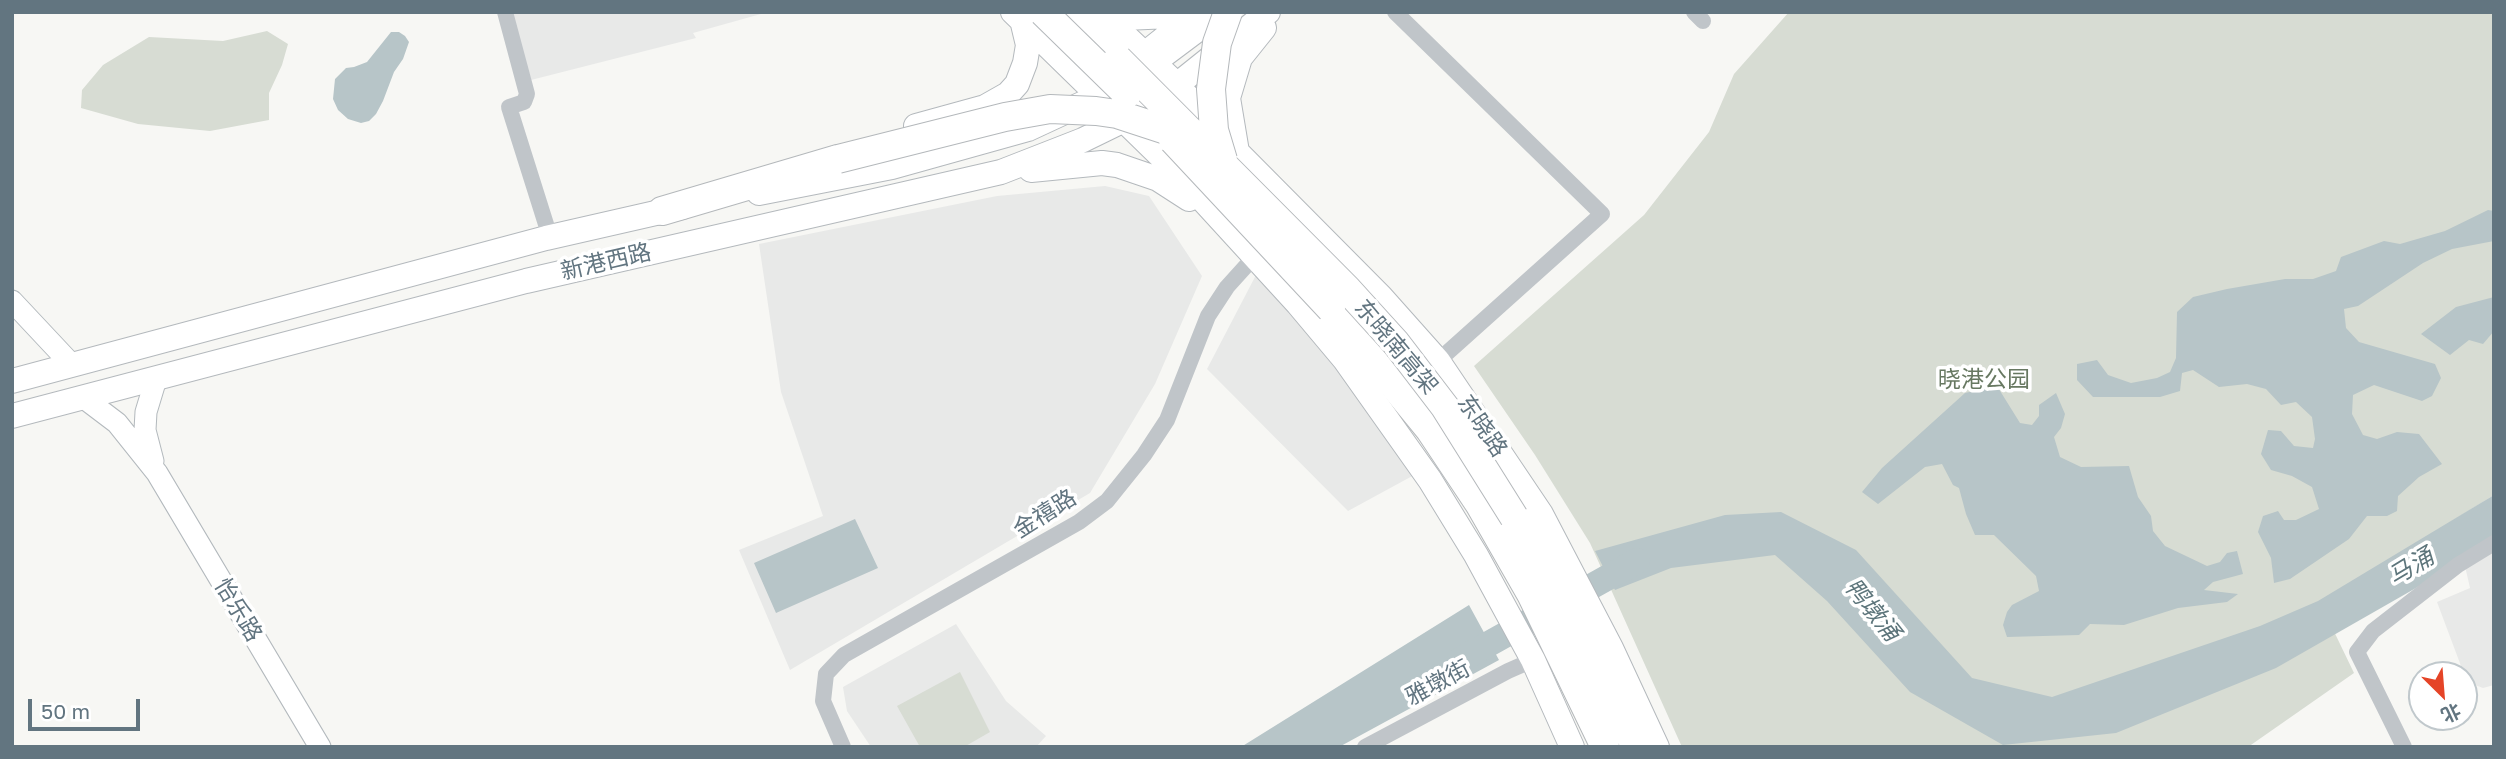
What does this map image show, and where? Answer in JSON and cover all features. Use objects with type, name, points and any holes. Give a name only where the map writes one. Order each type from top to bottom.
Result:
[{"type":"highway","name":"东晓南高架","points":[[1070,12],[1202,169],[1331,309],[1430,430],[1503,543],[1552,636],[1605,747]]},
{"type":"highway","points":[[1079,12],[1122,75]]},
{"type":"highway","points":[[1228,12],[1217,43],[1212,78],[1212,112],[1219,149],[1234,184],[1257,220],[1331,309]]},
{"type":"highway","name":"东晓南高架","points":[[1028,14],[1122,75],[1242,182],[1396,343],[1445,407],[1514,517],[1555,566],[1588,626],[1631,738]]},
{"type":"highway","points":[[662,211],[838,159],[1005,117],[1050,109],[1117,114],[1169,131],[1242,182]]},
{"type":"highway","points":[[1388,377],[1446,461],[1487,533],[1588,747]]},
{"type":"main road","points":[[1054,12],[1122,75],[1121,117]]},
{"type":"main road","points":[[1100,12],[1122,75],[1121,117],[1255,256],[1337,350],[1374,399],[1430,480],[1492,583],[1530,655],[1572,747]]},
{"type":"main road","points":[[1122,75],[1221,12]]},
{"type":"main road","name":"新港西路","points":[[12,416],[526,281],[989,174],[1063,148],[1121,117],[1179,82],[1268,12]]},
{"type":"main road","points":[[1237,152],[1228,98],[1233,76],[1240,58],[1277,12]]},
{"type":"main road","points":[[662,211],[700,190],[753,170],[985,107],[1008,94],[1017,84],[1028,45],[1028,14]]},
{"type":"main road","name":"新港西路","points":[[12,381],[550,237],[662,211],[892,167],[993,140],[1049,120],[1122,75]]},
{"type":"main road","name":"东晓路","points":[[1122,75],[1179,82],[1237,152],[1381,297],[1438,361],[1542,514],[1555,566]]},
{"type":"main road","points":[[1049,120],[1063,148]]},
{"type":"main road","points":[[989,174],[1102,163],[1117,165],[1158,179],[1228,226]]},
{"type":"main road","points":[[1588,626],[1657,747]]},
{"type":"street","points":[[505,12],[527,94],[524,102],[509,107],[550,237]]},
{"type":"street","points":[[1111,12],[1136,19],[1159,18],[1183,12]]},
{"type":"street","points":[[1122,75],[1195,12]]},
{"type":"street","points":[[1395,12],[1602,214],[1438,361]]},
{"type":"street","points":[[1228,226],[1271,186]]},
{"type":"street","name":"金禧路","points":[[843,747],[824,701],[826,674],[844,655],[1080,522],[1107,501],[1144,455],[1167,420],[1208,316],[1227,287],[1255,256]]},
{"type":"street","points":[[12,301],[72,365]]},
{"type":"street","points":[[156,379],[146,412],[145,430],[157,473]]},
{"type":"street","points":[[84,398],[117,423],[157,473]]},
{"type":"street","name":"怡乐路","points":[[157,473],[320,747]]},
{"type":"street","points":[[2404,747],[2357,652],[2373,631],[2458,565],[2494,543]]},
{"type":"street","name":"雅墩街","points":[[1365,747],[1508,671],[1530,655]]},
{"type":"shaded area","points":[[512,12],[768,12],[693,33],[696,38],[531,80]]},
{"type":"shaded area","points":[[1105,186],[1149,196],[1202,276],[1155,384],[1090,493],[790,670],[739,550],[823,516],[781,392],[759,244],[997,196]]},
{"type":"shaded area","points":[[1256,275],[1337,363],[1416,474],[1348,511],[1207,369]]},
{"type":"shaded area","points":[[2494,546],[2494,685],[2483,688],[2478,686],[2478,661],[2459,661],[2437,602],[2470,588],[2465,566]]},
{"type":"shaded area","points":[[956,624],[1006,701],[1046,736],[1036,747],[871,747],[847,711],[843,687]]},
{"type":"green space","name":"晓港公园","points":[[1789,12],[2494,12],[2494,495],[2449,523],[2327,617],[2354,673],[2248,747],[1682,747],[1590,543],[1535,455],[1474,366],[1644,215],[1709,132],[1734,74]]},
{"type":"green space","points":[[267,31],[288,44],[269,93],[269,120],[210,131],[138,124],[81,108],[82,90],[103,65],[149,37],[223,41]]},
{"type":"green space","points":[[960,672],[990,732],[964,747],[920,747],[897,706]]},
{"type":"water","points":[[391,32],[399,32],[409,42],[383,101],[369,121],[361,123],[348,119],[338,110],[333,99],[335,79],[346,68],[367,62]]},
{"type":"water","points":[[2488,210],[2494,211],[2494,241],[2452,249],[2423,263],[2358,306],[2344,309],[2346,328],[2359,342],[2435,364],[2441,378],[2432,396],[2422,401],[2374,385],[2353,395],[2352,414],[2363,435],[2377,439],[2397,432],[2419,434],[2442,464],[2419,477],[2398,496],[2397,511],[2387,516],[2367,516],[2349,539],[2290,579],[2274,583],[2271,558],[2258,532],[2263,516],[2278,511],[2284,520],[2296,520],[2319,509],[2312,487],[2292,476],[2271,470],[2261,454],[2268,430],[2281,431],[2294,446],[2313,448],[2315,439],[2312,417],[2296,402],[2281,405],[2266,389],[2247,384],[2219,387],[2193,370],[2182,373],[2180,391],[2160,397],[2093,397],[2077,380],[2077,364],[2097,360],[2108,375],[2131,383],[2157,378],[2170,372],[2176,358],[2177,312],[2193,297],[2285,279],[2313,279],[2336,271],[2341,257],[2384,241],[2400,244],[2445,231]]},
{"type":"water","points":[[2494,297],[2494,331],[2483,344],[2469,340],[2450,355],[2421,334],[2456,307]]},
{"type":"water","points":[[1997,386],[2020,423],[2032,425],[2039,416],[2039,405],[2056,393],[2065,414],[2061,428],[2054,437],[2060,457],[2081,467],[2129,466],[2138,497],[2151,516],[2153,531],[2165,546],[2207,566],[2220,562],[2227,553],[2237,551],[2243,574],[2213,582],[2204,590],[2238,594],[2227,602],[2178,608],[2124,625],[2090,624],[2079,635],[2007,637],[2003,625],[2007,612],[2012,605],[2039,591],[2036,576],[1994,535],[1975,535],[1959,488],[1953,485],[1942,464],[1925,467],[1878,504],[1862,492],[1882,468],[1965,393]]},
{"type":"water","name":"马涌","points":[[2494,495],[2494,539],[2416,588],[2276,668],[2116,733],[2003,745],[1910,692],[1827,601],[1775,555],[1671,568],[1615,590],[1595,551],[1725,515],[1781,512],[1856,550],[1972,678],[2052,697],[2260,626],[2318,601]]},
{"type":"water","points":[[855,519],[878,568],[776,613],[754,563]]},
{"type":"water","points":[[1469,605],[1499,660],[1339,747],[1241,747]]},
{"type":"waterway","name":"鸭墩涌","points":[[1460,660],[1637,561]]}]
